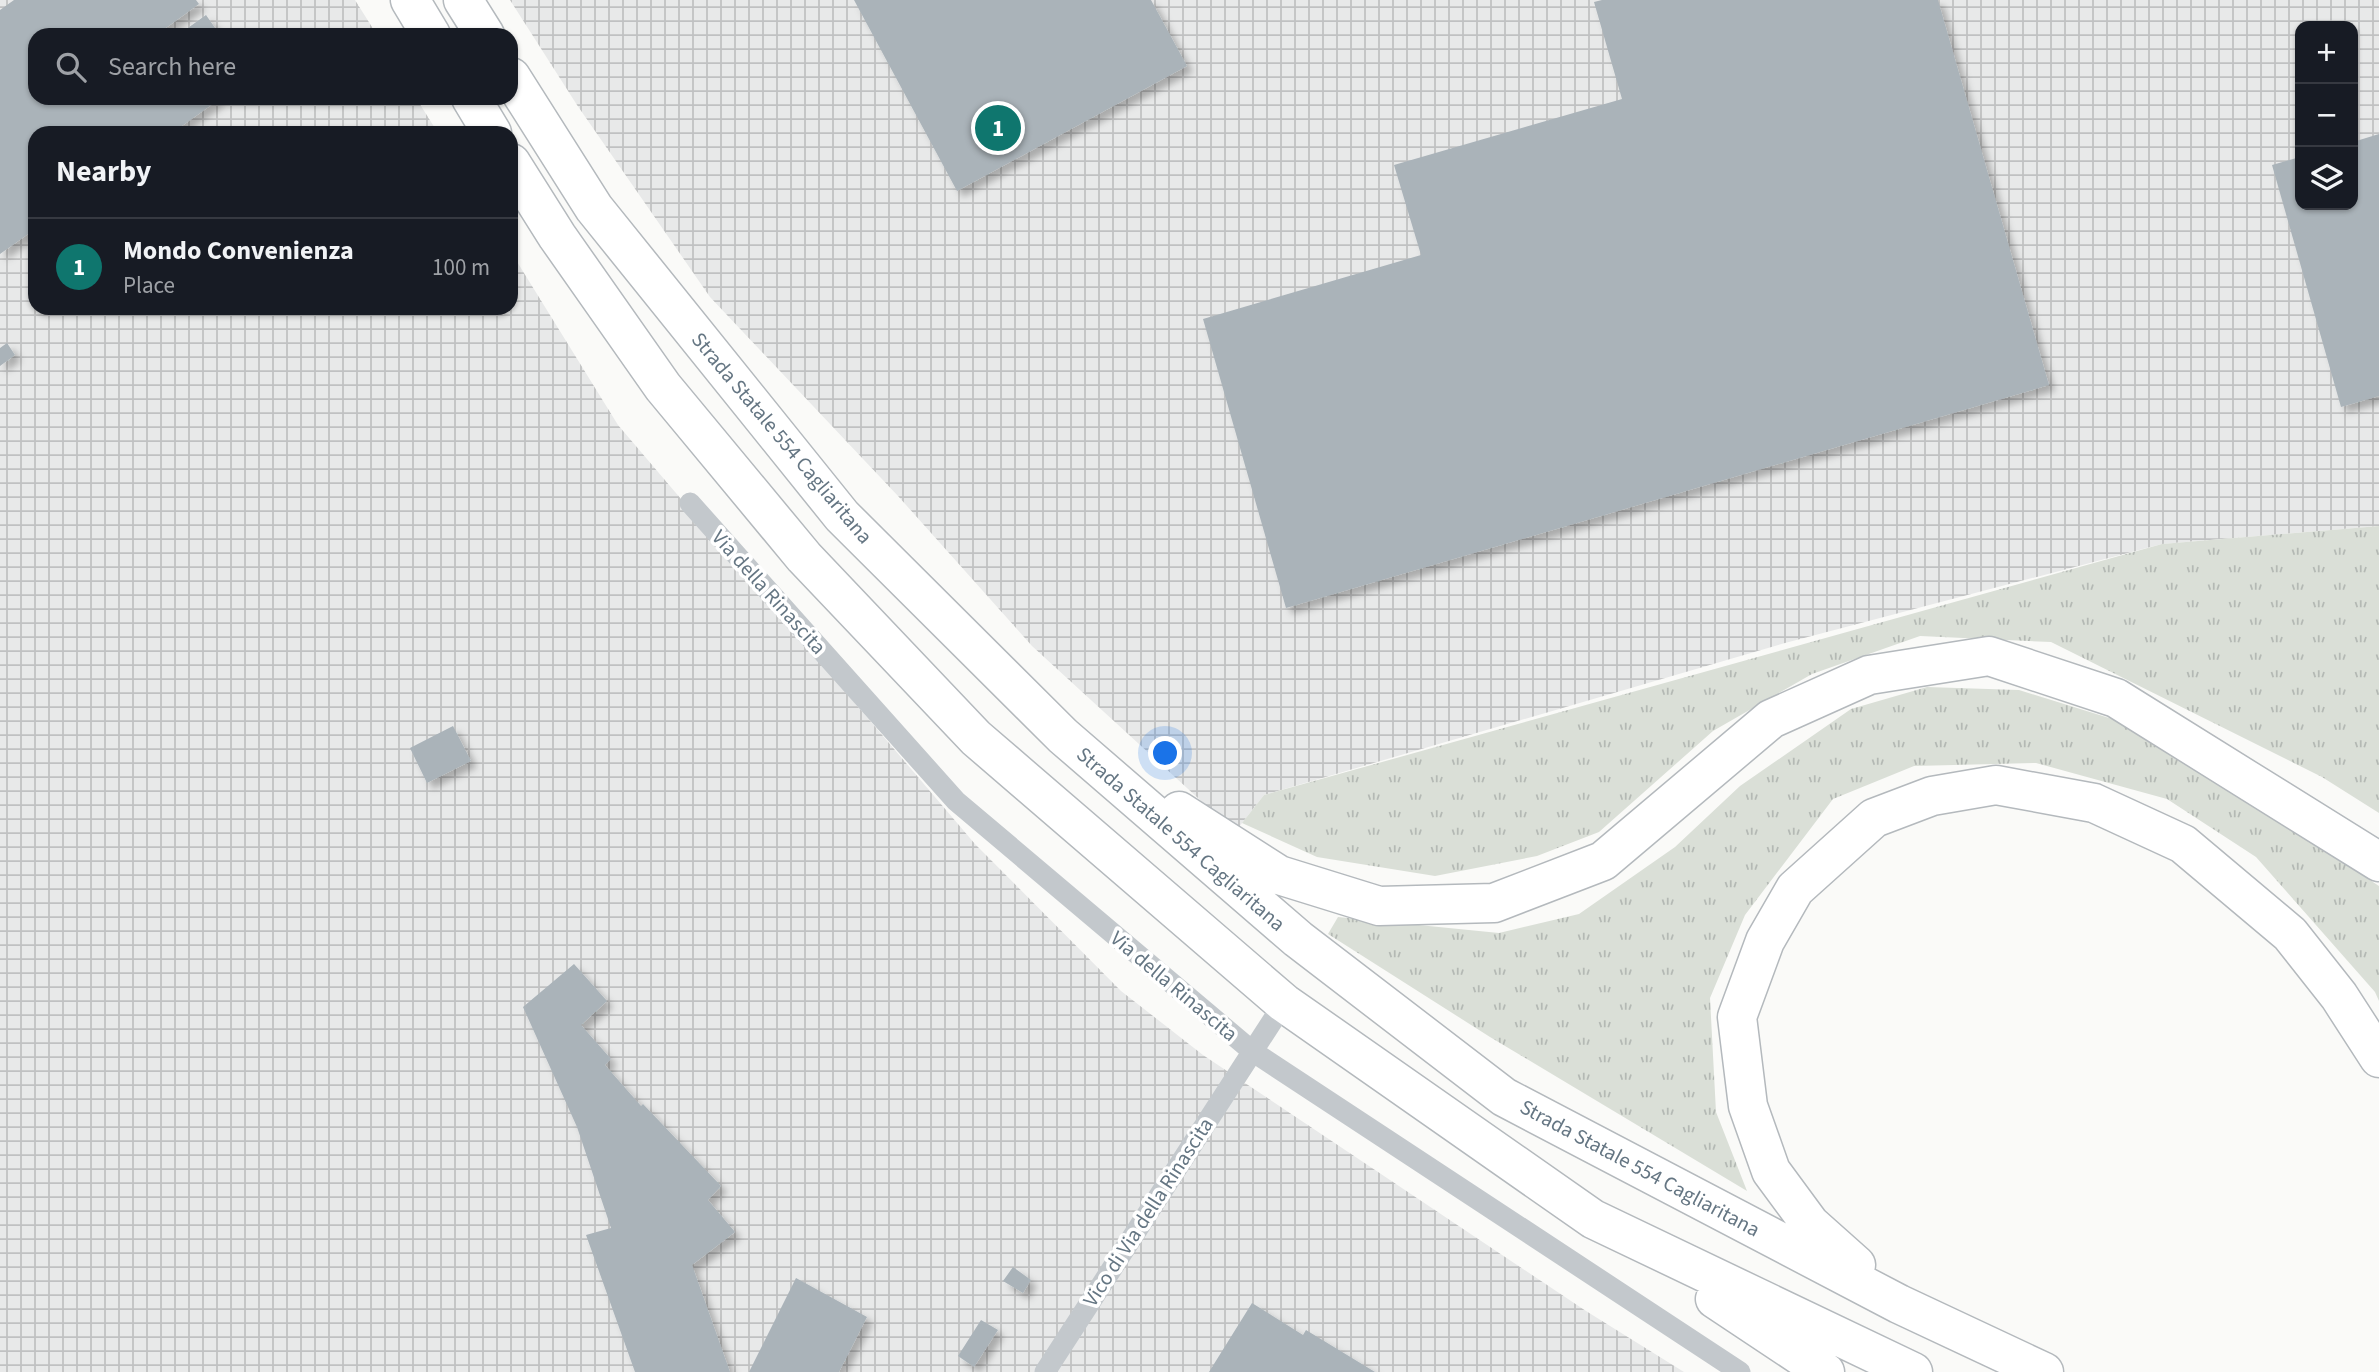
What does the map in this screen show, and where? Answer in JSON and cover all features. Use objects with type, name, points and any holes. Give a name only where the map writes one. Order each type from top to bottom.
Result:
[{"type":"highway","points":[[410,0],[427,28]]},
{"type":"highway","points":[[463,0],[481,28]]},
{"type":"highway","name":"Strada Statale 554 Cagliaritana","points":[[518,88],[594,208],[842,516],[1063,736],[1298,939],[1504,1097],[1899,1304],[2044,1372]]},
{"type":"highway","points":[[475,105],[488,126]]},
{"type":"highway","points":[[518,174],[556,236],[663,387],[804,557],[976,738],[1284,1003],[1593,1219],[1825,1372]]},
{"type":"highway","points":[[1063,736],[1279,875],[1379,906],[1494,904],[1603,861],[1771,719],[1869,675],[1989,656],[2116,698],[2379,862]]},
{"type":"highway","points":[[1899,1304],[1810,1224],[1771,1171],[1748,1106],[1737,1017],[1765,941],[1795,890],[1874,818],[1933,796],[1996,785],[2094,803],[2183,844],[2290,934],[2339,996],[2379,1058]]},
{"type":"highway","points":[[1593,1219],[1913,1372]]},
{"type":"lane","name":"Via della Rinascita","points":[[690,503],[956,801],[1252,1051],[1740,1372]]},
{"type":"lane","name":"Vico di Via della Rinascita","points":[[1045,1372],[1284,1003]]},
{"type":"shaded area","points":[[0,0],[355,0],[373,28],[28,28],[28,105],[420,105],[434,126],[28,126],[28,315],[518,315],[518,263],[618,425],[975,844],[1121,991],[1203,1055],[1586,1311],[1684,1372],[0,1372]]},
{"type":"shaded area","points":[[510,0],[2379,0],[2379,526],[2162,544],[1785,643],[1264,795],[1235,832],[1032,646],[898,496],[710,297],[577,105]]},
{"type":"green space","points":[[2379,526],[2379,813],[2322,777],[2051,642],[1920,636],[1812,674],[1713,731],[1599,832],[1537,856],[1435,876],[1317,857],[1242,823],[1264,795],[2162,544]]},
{"type":"green space","points":[[1927,687],[2019,690],[2122,722],[2379,886],[2379,1001],[2375,992],[2256,857],[2167,799],[2036,763],[1914,766],[1833,799],[1745,915],[1710,998],[1716,1112],[1747,1191],[1490,1037],[1328,934],[1338,917],[1499,933],[1579,914],[1675,847],[1740,786],[1851,709]]},
{"type":"building","points":[[14,0],[196,0],[199,4],[166,28],[28,28],[28,105],[211,105],[182,126],[28,126],[28,234],[0,254],[0,10]]},
{"type":"building","points":[[854,0],[1151,0],[1187,66],[957,191]]},
{"type":"building","points":[[1938,0],[2049,385],[1286,608],[1203,319],[1421,255],[1394,165],[1622,99],[1594,2]]},
{"type":"building","points":[[206,15],[215,28],[188,28]]},
{"type":"building","points":[[2379,134],[2379,396],[2341,407],[2272,165],[2295,158],[2295,210],[2358,210],[2358,140]]},
{"type":"building","points":[[7,343],[15,355],[0,366],[0,348]]},
{"type":"building","points":[[453,726],[471,761],[427,783],[410,748]]},
{"type":"building","points":[[574,964],[607,1001],[581,1025],[611,1059],[605,1065],[641,1106],[643,1104],[721,1186],[708,1200],[735,1232],[692,1265],[730,1372],[635,1372],[586,1235],[611,1228],[577,1127],[523,1007]]},
{"type":"building","points":[[1013,1267],[1031,1280],[1023,1293],[1003,1281]]},
{"type":"building","points":[[796,1278],[867,1317],[839,1372],[749,1372]]},
{"type":"building","points":[[1252,1303],[1303,1335],[1306,1330],[1375,1372],[1209,1372]]},
{"type":"building","points":[[981,1320],[998,1330],[974,1367],[958,1356]]},
{"type":"place","name":"Mondo Convenienza","points":[[998,128]]}]
